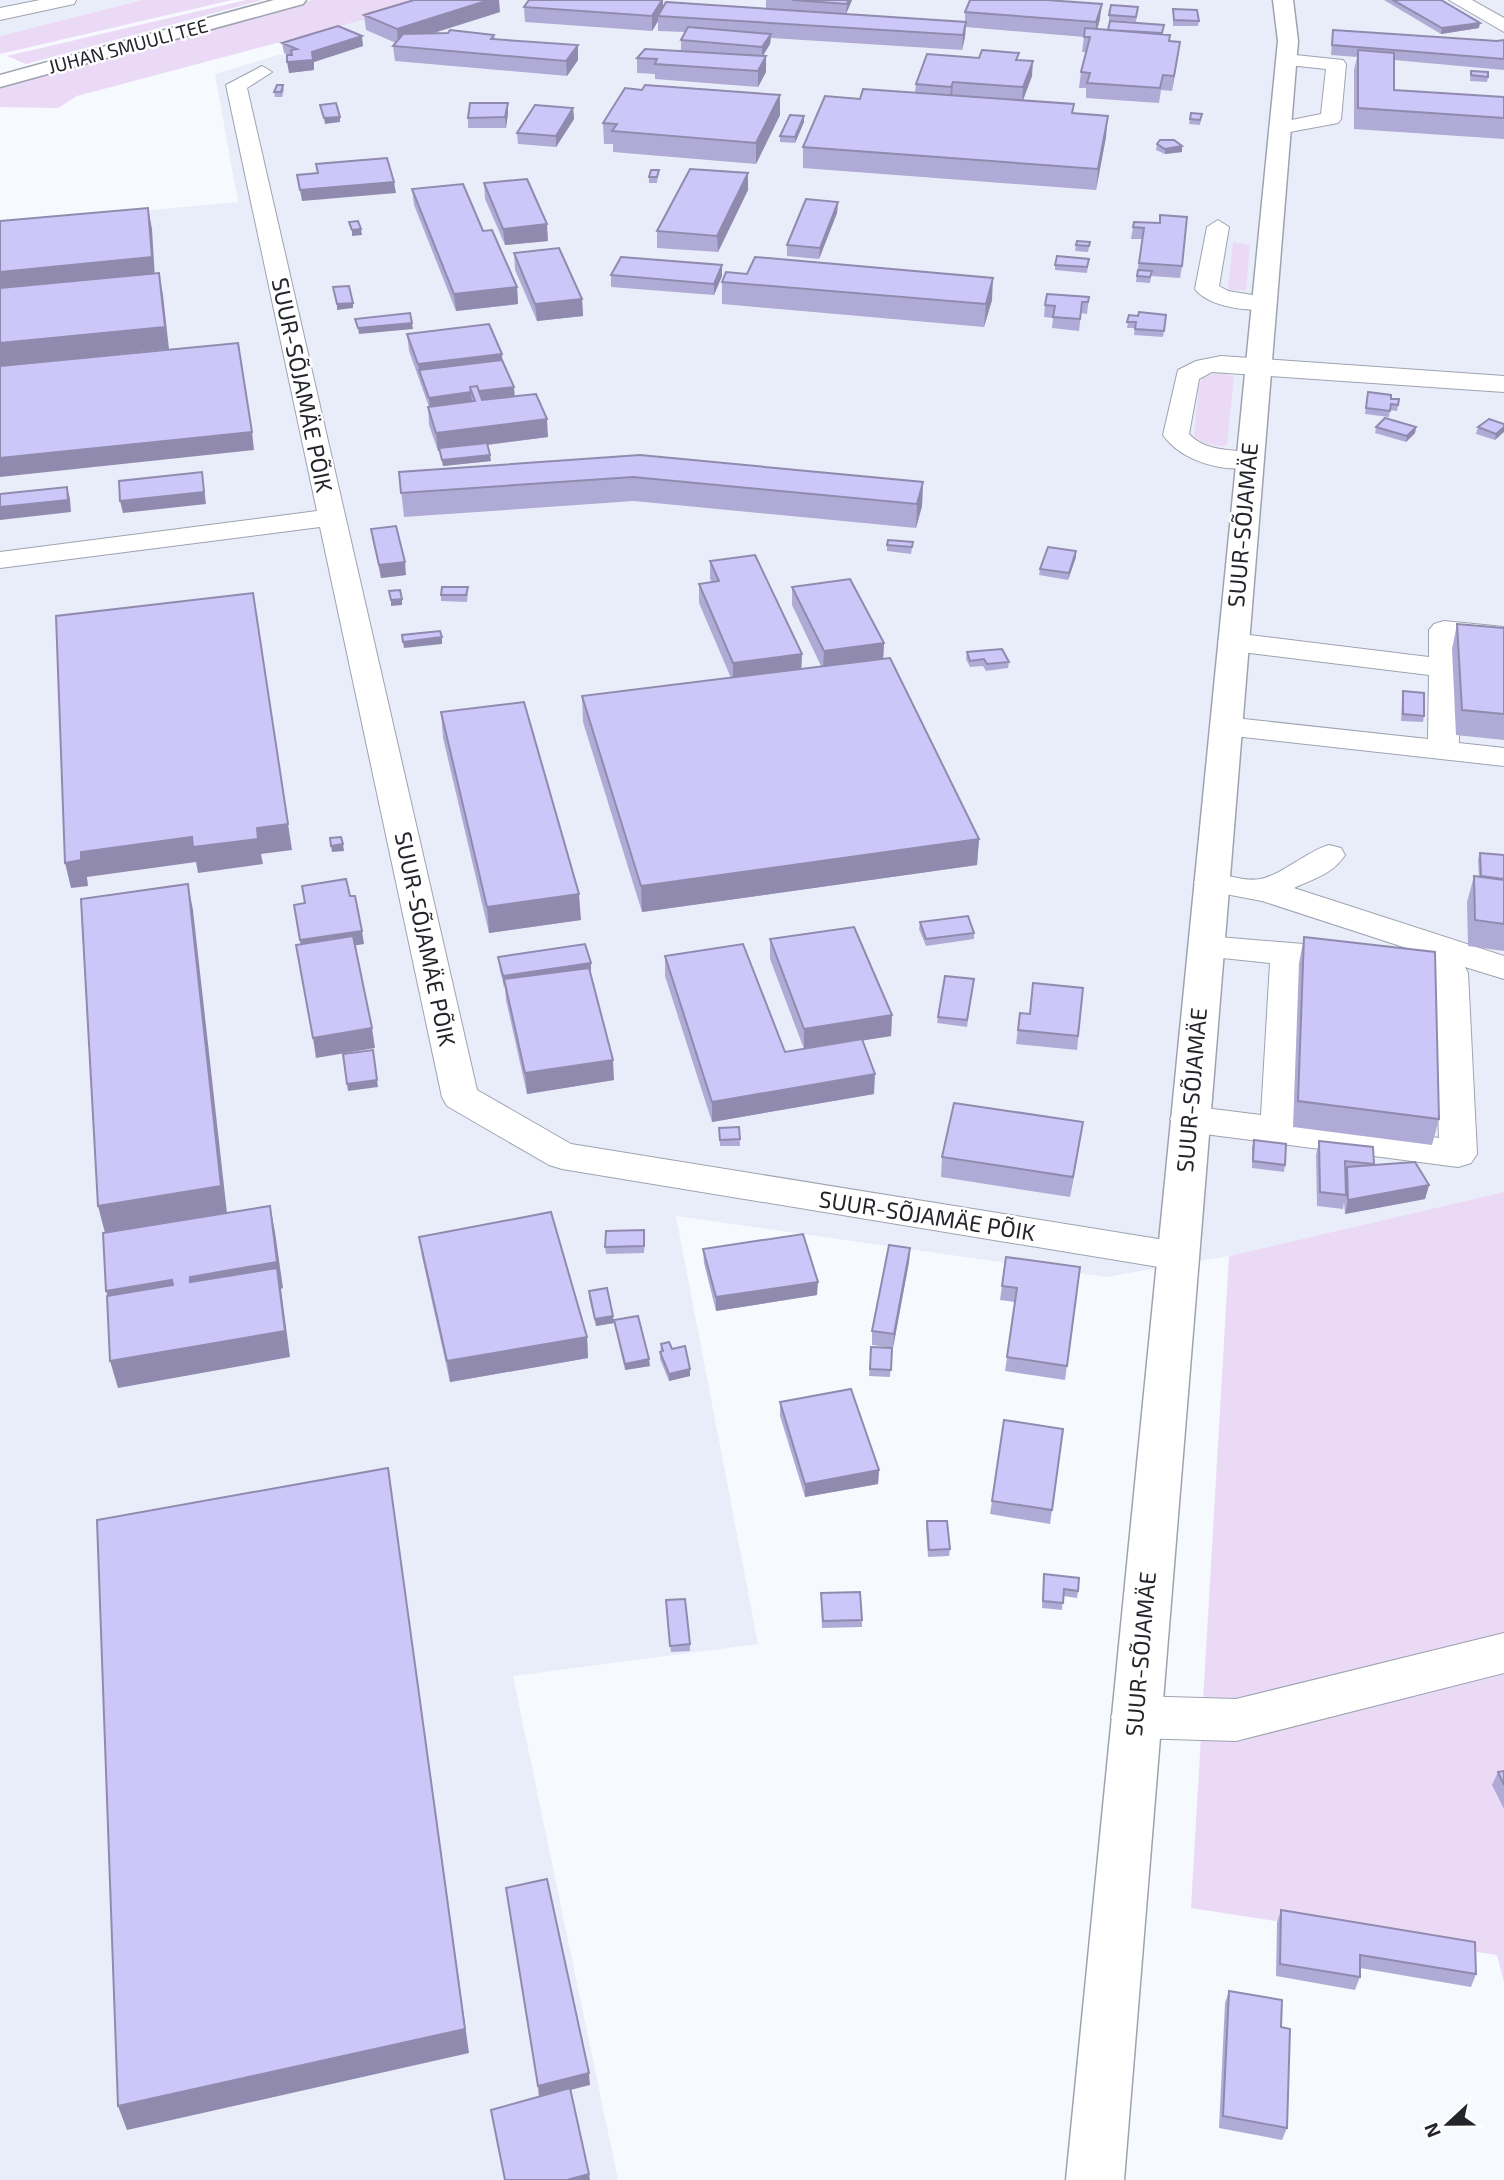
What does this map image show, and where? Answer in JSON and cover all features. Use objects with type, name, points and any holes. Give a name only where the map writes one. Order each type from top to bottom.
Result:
[{"type":"main road","name":"JUHAN SMUULI TEE","points":[[0,81],[296,0]]},
{"type":"main road","name":"SUUR-SÕJAMÄE","points":[[1096,2180],[1135,1717],[1288,41],[1283,0]]},
{"type":"street","points":[[0,15],[67,0]]},
{"type":"street","points":[[1458,0],[1504,26]]},
{"type":"street","points":[[1279,128],[1331,119],[1336,64],[1286,61]]},
{"type":"street","name":"SUUR-SÕJAMÄE PÕIK","points":[[262,72],[236,85],[460,1097],[562,1156],[1177,1256]]},
{"type":"street","points":[[1217,227],[1207,289],[1222,297],[1263,303]]},
{"type":"street","points":[[1249,460],[1204,455],[1184,447],[1176,435],[1187,375],[1205,366],[1221,363],[1504,384]]},
{"type":"street","points":[[0,560],[331,517]]},
{"type":"street","points":[[1443,750],[1444,630],[1504,636]]},
{"type":"street","points":[[1233,642],[1443,668]]},
{"type":"street","points":[[1225,726],[1504,757]]},
{"type":"street","points":[[1267,891],[1282,877],[1316,869],[1329,855]]},
{"type":"street","points":[[1210,882],[1267,891],[1504,968]]},
{"type":"street","points":[[1189,1119],[1458,1154],[1451,973],[1436,966],[1206,947]]},
{"type":"street","points":[[1279,1132],[1288,954]]},
{"type":"street","points":[[1135,1717],[1236,1720],[1504,1653]]},
{"type":"shaded area","points":[[0,0],[141,0],[0,36]]},
{"type":"shaded area","points":[[142,0],[232,0],[0,54],[0,36]]},
{"type":"shaded area","points":[[246,0],[262,0],[26,64],[7,56]]},
{"type":"shaded area","points":[[312,0],[438,0],[77,96],[58,108],[0,107],[0,87]]},
{"type":"shaded area","points":[[438,0],[1504,0],[1504,1192],[1229,1256],[1106,1277],[676,1216],[758,1644],[513,1676],[618,2180],[0,2180],[0,224],[238,202],[215,74],[338,37],[317,30]]},
{"type":"shaded area","points":[[1233,242],[1250,245],[1246,290],[1228,290]]},
{"type":"shaded area","points":[[1220,372],[1234,377],[1227,445],[1213,446],[1194,436],[1199,384],[1203,378]]},
{"type":"shaded area","points":[[1504,1192],[1504,1982],[1497,1955],[1191,1908],[1229,1256]]},
{"type":"building","points":[[414,0],[489,0],[397,29],[364,15]]},
{"type":"building","points":[[529,0],[662,0],[652,16],[524,7]]},
{"type":"building","points":[[792,0],[848,0],[847,4]]},
{"type":"building","points":[[970,0],[1047,0],[1102,4],[1096,22],[965,12]]},
{"type":"building","points":[[1393,0],[1441,0],[1480,23],[1442,28]]},
{"type":"building","points":[[666,2],[966,22],[963,35],[658,16]]},
{"type":"building","points":[[1111,5],[1138,7],[1136,17],[1109,15]]},
{"type":"building","points":[[1173,9],[1197,10],[1199,21],[1174,20]]},
{"type":"building","points":[[1110,21],[1164,25],[1162,33],[1108,30]]},
{"type":"building","points":[[338,26],[362,36],[312,52],[313,60],[287,62],[287,55],[292,55],[291,50],[297,49],[282,43]]},
{"type":"building","points":[[688,27],[771,34],[762,47],[681,40]]},
{"type":"building","points":[[1085,28],[1170,35],[1169,41],[1180,42],[1174,76],[1163,75],[1160,88],[1087,83],[1090,73],[1081,72],[1090,37],[1084,37]]},
{"type":"building","points":[[450,30],[494,35],[491,39],[578,45],[566,61],[393,46],[403,34],[448,33]]},
{"type":"building","points":[[1333,30],[1504,40],[1504,59],[1332,45]]},
{"type":"building","points":[[645,49],[766,56],[758,71],[655,64],[657,59],[637,58]]},
{"type":"building","points":[[982,50],[1019,53],[1016,60],[1033,61],[1023,87],[953,82],[951,87],[916,84],[927,54],[979,58]]},
{"type":"building","points":[[1358,50],[1394,53],[1394,90],[1504,97],[1504,118],[1358,108]]},
{"type":"building","points":[[1471,71],[1488,72],[1488,77],[1471,75]]},
{"type":"building","points":[[277,85],[283,85],[281,92],[274,92]]},
{"type":"building","points":[[645,85],[780,95],[756,143],[612,131],[617,124],[603,123],[625,88],[642,90]]},
{"type":"building","points":[[863,89],[1074,104],[1072,113],[1108,116],[1098,169],[803,147],[825,96],[860,99]]},
{"type":"building","points":[[336,103],[340,117],[324,118],[320,105]]},
{"type":"building","points":[[470,103],[508,103],[505,117],[468,118]]},
{"type":"building","points":[[535,105],[573,108],[556,136],[517,133]]},
{"type":"building","points":[[1191,113],[1202,114],[1200,120],[1190,119]]},
{"type":"building","points":[[790,115],[804,116],[795,137],[780,136]]},
{"type":"building","points":[[1160,140],[1174,140],[1182,146],[1165,149],[1157,144]]},
{"type":"building","points":[[387,158],[394,182],[300,190],[297,175],[318,173],[316,164]]},
{"type":"building","points":[[690,169],[748,173],[717,236],[657,231]]},
{"type":"building","points":[[651,170],[659,170],[657,177],[649,177]]},
{"type":"building","points":[[527,179],[547,224],[503,229],[484,183]]},
{"type":"building","points":[[463,184],[483,231],[492,230],[517,287],[454,294],[412,189]]},
{"type":"building","points":[[806,199],[838,202],[820,248],[787,245]]},
{"type":"building","points":[[148,208],[152,257],[0,272],[0,221]]},
{"type":"building","points":[[1160,215],[1187,217],[1182,266],[1139,263],[1144,228],[1133,227],[1134,222],[1160,223]]},
{"type":"building","points":[[358,221],[361,229],[352,230],[349,222]]},
{"type":"building","points":[[1077,241],[1090,242],[1089,246],[1076,245]]},
{"type":"building","points":[[559,248],[582,299],[535,304],[514,253]]},
{"type":"building","points":[[1057,256],[1089,259],[1087,267],[1055,265]]},
{"type":"building","points":[[621,257],[722,265],[714,284],[611,275]]},
{"type":"building","points":[[755,257],[993,278],[986,304],[722,282],[726,272],[747,274]]},
{"type":"building","points":[[1138,270],[1152,271],[1150,277],[1137,276]]},
{"type":"building","points":[[159,273],[165,327],[0,343],[0,288]]},
{"type":"building","points":[[349,286],[353,303],[337,304],[333,287]]},
{"type":"building","points":[[1047,294],[1089,297],[1088,302],[1082,302],[1080,319],[1053,317],[1055,306],[1045,305]]},
{"type":"building","points":[[1139,312],[1166,315],[1164,331],[1135,329],[1136,322],[1127,322],[1129,315],[1138,316]]},
{"type":"building","points":[[410,313],[412,323],[358,328],[355,319]]},
{"type":"building","points":[[489,324],[502,354],[418,364],[407,334]]},
{"type":"building","points":[[238,343],[252,432],[0,458],[0,366]]},
{"type":"building","points":[[502,360],[514,387],[479,391],[477,386],[470,387],[471,392],[429,398],[419,370]]},
{"type":"building","points":[[477,386],[482,400],[536,394],[547,419],[436,433],[428,407],[475,401],[470,387]]},
{"type":"building","points":[[1368,392],[1391,395],[1391,399],[1399,399],[1398,405],[1391,404],[1390,411],[1366,408]]},
{"type":"building","points":[[1385,418],[1416,427],[1407,436],[1376,427]]},
{"type":"building","points":[[1489,419],[1504,424],[1504,427],[1496,434],[1478,427]]},
{"type":"building","points":[[487,443],[490,455],[442,460],[439,448]]},
{"type":"building","points":[[640,455],[923,482],[917,504],[633,477],[401,493],[399,472]]},
{"type":"building","points":[[202,472],[204,492],[120,501],[119,481]]},
{"type":"building","points":[[67,487],[68,500],[0,507],[0,494]]},
{"type":"building","points":[[396,526],[405,562],[379,565],[371,529]]},
{"type":"building","points":[[888,540],[913,542],[912,547],[887,545]]},
{"type":"building","points":[[1048,547],[1076,551],[1069,573],[1040,569]]},
{"type":"building","points":[[755,555],[802,654],[733,663],[699,584],[719,581],[710,561]]},
{"type":"building","points":[[850,579],[884,643],[824,651],[792,587]]},
{"type":"building","points":[[442,587],[468,587],[466,595],[441,595]]},
{"type":"building","points":[[400,590],[402,599],[391,600],[389,591]]},
{"type":"building","points":[[253,593],[288,824],[257,828],[258,839],[193,847],[192,837],[81,852],[81,860],[65,863],[56,616]]},
{"type":"building","points":[[1457,624],[1504,628],[1504,714],[1462,710]]},
{"type":"building","points":[[440,631],[442,637],[403,642],[402,635]]},
{"type":"building","points":[[1002,649],[1009,662],[987,664],[984,659],[970,661],[967,652]]},
{"type":"building","points":[[890,658],[979,839],[641,886],[582,696]]},
{"type":"building","points":[[1403,691],[1424,693],[1424,716],[1403,714]]},
{"type":"building","points":[[524,702],[579,894],[487,907],[441,712]]},
{"type":"building","points":[[341,837],[343,844],[331,846],[330,838]]},
{"type":"building","points":[[1480,853],[1504,855],[1504,879],[1481,876]]},
{"type":"building","points":[[1474,876],[1504,880],[1504,924],[1475,920]]},
{"type":"building","points":[[346,879],[350,896],[355,896],[362,931],[300,940],[294,905],[305,903],[302,886]]},
{"type":"building","points":[[188,884],[221,1186],[98,1206],[81,899]]},
{"type":"building","points":[[968,916],[974,933],[926,939],[920,922]]},
{"type":"building","points":[[854,927],[892,1015],[804,1029],[770,939]]},
{"type":"building","points":[[353,936],[372,1028],[313,1038],[296,945]]},
{"type":"building","points":[[1304,937],[1435,952],[1439,1119],[1298,1101]]},
{"type":"building","points":[[585,944],[591,963],[503,976],[498,957]]},
{"type":"building","points":[[743,944],[785,1052],[862,1039],[875,1074],[712,1102],[665,956]]},
{"type":"building","points":[[589,968],[613,1060],[525,1073],[504,979]]},
{"type":"building","points":[[945,976],[974,979],[967,1020],[938,1017]]},
{"type":"building","points":[[1033,983],[1083,988],[1078,1036],[1018,1030],[1020,1013],[1030,1014]]},
{"type":"building","points":[[373,1050],[377,1080],[347,1084],[343,1054]]},
{"type":"building","points":[[954,1103],[1083,1122],[1073,1177],[942,1157]]},
{"type":"building","points":[[739,1127],[740,1139],[720,1140],[719,1128]]},
{"type":"building","points":[[1254,1140],[1286,1144],[1285,1165],[1253,1161]]},
{"type":"building","points":[[1319,1141],[1373,1147],[1374,1164],[1345,1161],[1346,1195],[1320,1192]]},
{"type":"building","points":[[1415,1162],[1429,1185],[1348,1200],[1347,1167]]},
{"type":"building","points":[[270,1206],[277,1262],[190,1277],[190,1282],[277,1268],[285,1331],[110,1361],[107,1296],[173,1285],[172,1280],[106,1291],[103,1233]]},
{"type":"building","points":[[551,1212],[587,1337],[447,1361],[419,1237]]},
{"type":"building","points":[[644,1230],[644,1246],[605,1247],[606,1231]]},
{"type":"building","points":[[803,1234],[818,1282],[716,1297],[703,1249]]},
{"type":"building","points":[[889,1245],[910,1248],[894,1334],[872,1331]]},
{"type":"building","points":[[1006,1257],[1080,1267],[1067,1366],[1007,1357],[1017,1288],[1002,1286]]},
{"type":"building","points":[[607,1288],[613,1316],[595,1319],[589,1291]]},
{"type":"building","points":[[638,1316],[649,1359],[625,1364],[614,1320]]},
{"type":"building","points":[[669,1342],[672,1349],[685,1346],[690,1369],[669,1374],[660,1352],[663,1351],[661,1344]]},
{"type":"building","points":[[871,1347],[892,1348],[891,1370],[870,1369]]},
{"type":"building","points":[[851,1389],[879,1470],[805,1484],[780,1402]]},
{"type":"building","points":[[1004,1420],[1063,1429],[1052,1510],[992,1501]]},
{"type":"building","points":[[388,1468],[465,2029],[118,2106],[97,1520]]},
{"type":"building","points":[[927,1521],[947,1521],[950,1549],[929,1550]]},
{"type":"building","points":[[1044,1574],[1079,1578],[1078,1591],[1064,1589],[1063,1603],[1043,1601]]},
{"type":"building","points":[[860,1592],[862,1620],[823,1621],[821,1593]]},
{"type":"building","points":[[685,1599],[690,1644],[670,1646],[666,1600]]},
{"type":"building","points":[[1504,1771],[1504,1785],[1498,1772]]},
{"type":"building","points":[[547,1879],[589,2073],[538,2086],[506,1888]]},
{"type":"building","points":[[1281,1910],[1475,1942],[1476,1974],[1360,1955],[1360,1977],[1280,1964]]},
{"type":"building","points":[[1229,1991],[1282,2000],[1281,2027],[1290,2029],[1287,2128],[1223,2116]]},
{"type":"building","points":[[570,2088],[589,2174],[567,2180],[505,2180],[491,2110]]}]
